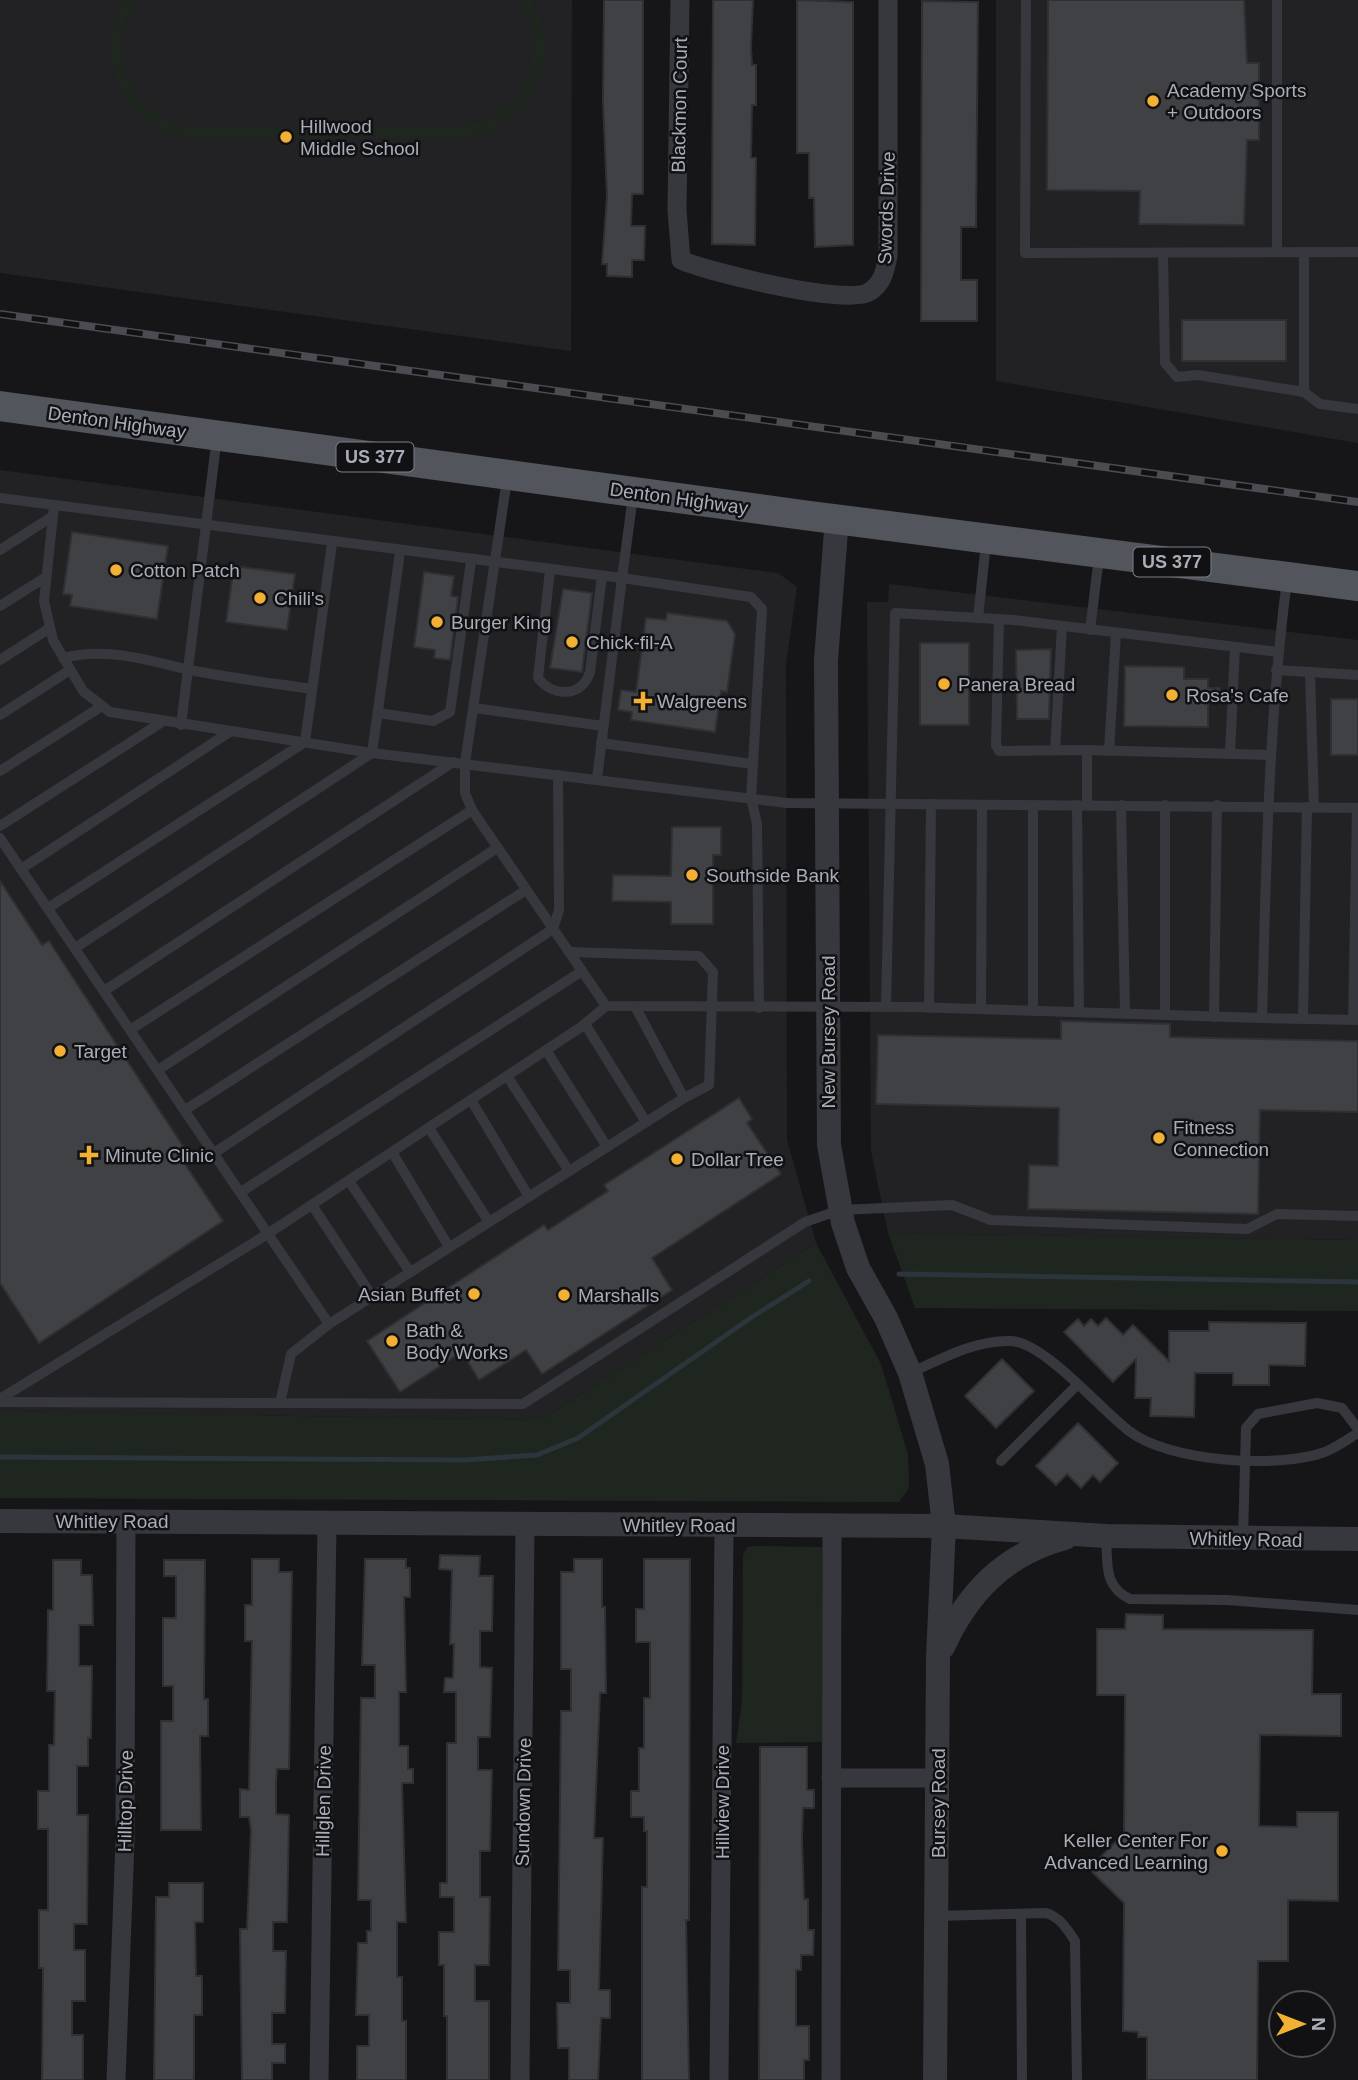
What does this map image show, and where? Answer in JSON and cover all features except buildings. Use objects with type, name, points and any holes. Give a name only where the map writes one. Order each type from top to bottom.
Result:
[{"type":"main road","name":"Denton Highway","points":[[0,406],[986,539],[1358,586]]},
{"type":"street","name":"Blackmon Court","points":[[677,210],[680,0]]},
{"type":"street","name":"Swords Drive","points":[[677,210],[681,260],[704,270],[842,297],[869,293],[883,278],[888,256],[888,0]]},
{"type":"street","name":"New Bursey Road","points":[[837,518],[826,660],[829,1145],[841,1210],[858,1268],[910,1373],[937,1464],[944,1526]]},
{"type":"street","name":"Whitley Road","points":[[0,1521],[944,1526],[1105,1536],[1358,1539]]},
{"type":"street","name":"Hilltop Drive","points":[[116,2080],[125,1841],[126,1521]]},
{"type":"street","name":"Hillglen Drive","points":[[319,2080],[327,1523]]},
{"type":"street","name":"Sundown Drive","points":[[520,2080],[525,1524]]},
{"type":"street","name":"Hillview Drive","points":[[719,2080],[724,1525]]},
{"type":"street","points":[[831,2080],[832,1525]]},
{"type":"street","name":"Bursey Road","points":[[935,2080],[938,1657],[944,1526]]},
{"type":"street","points":[[938,1657],[956,1618],[979,1586],[1020,1556],[1075,1535]]},
{"type":"street","points":[[831,1778],[938,1778]]},
{"type":"lane","points":[[1026,0],[1025,253],[1358,252]]},
{"type":"lane","points":[[1277,0],[1277,252]]},
{"type":"lane","points":[[1304,252],[1304,392]]},
{"type":"lane","points":[[1163,253],[1165,363],[1177,377],[1198,375],[1304,392],[1320,404],[1358,409]]},
{"type":"lane","points":[[181,724],[218,435]]},
{"type":"lane","points":[[508,475],[466,764],[466,793],[472,810],[606,1006]]},
{"type":"lane","points":[[597,779],[633,492]]},
{"type":"lane","points":[[0,498],[53,511],[622,578],[751,597],[758,603],[764,620],[755,694],[751,798],[757,824],[760,1007]]},
{"type":"lane","points":[[0,550],[53,511]]},
{"type":"lane","points":[[0,1400],[269,1233],[585,1024],[606,1006],[886,1007],[1355,1020],[1357,808],[827,804],[751,798],[372,754],[110,712],[83,691],[53,640],[44,601],[53,511]]},
{"type":"lane","points":[[978,618],[986,539]]},
{"type":"lane","points":[[48,908],[305,742],[332,543]]},
{"type":"lane","points":[[75,948],[372,754],[400,552]]},
{"type":"lane","points":[[1090,630],[1099,553]]},
{"type":"lane","points":[[378,713],[433,720],[450,712],[471,561]]},
{"type":"lane","points":[[550,570],[538,678],[543,684],[569,692],[577,691],[585,685],[590,672],[602,576]]},
{"type":"lane","points":[[0,606],[46,577]]},
{"type":"lane","points":[[1262,1018],[1270,755],[1276,670],[1288,577]]},
{"type":"lane","points":[[886,1007],[895,613],[999,619],[1278,652]]},
{"type":"lane","points":[[999,619],[996,745],[999,751],[1087,750],[1270,755]]},
{"type":"lane","points":[[1055,750],[1062,627]]},
{"type":"lane","points":[[0,660],[50,628]]},
{"type":"lane","points":[[1110,751],[1116,634]]},
{"type":"lane","points":[[1230,754],[1235,647]]},
{"type":"lane","points":[[64,658],[86,652],[143,656],[188,669],[312,689]]},
{"type":"lane","points":[[0,715],[71,670]]},
{"type":"lane","points":[[1276,670],[1358,675]]},
{"type":"lane","points":[[1303,1019],[1310,807],[1310,673]]},
{"type":"lane","points":[[0,771],[102,706]]},
{"type":"lane","points":[[474,708],[603,726]]},
{"type":"lane","points":[[0,826],[162,722]]},
{"type":"lane","points":[[21,869],[231,732]]},
{"type":"lane","points":[[601,743],[752,764]]},
{"type":"lane","points":[[1079,1013],[1082,805],[1087,750]]},
{"type":"lane","points":[[104,991],[453,762]]},
{"type":"lane","points":[[214,1153],[553,929],[559,910],[558,775]]},
{"type":"lane","points":[[929,1008],[931,804]]},
{"type":"lane","points":[[981,1009],[982,805]]},
{"type":"lane","points":[[1033,805],[1033,1011]]},
{"type":"lane","points":[[1121,805],[1125,1014]]},
{"type":"lane","points":[[1165,805],[1165,1015]]},
{"type":"lane","points":[[1214,1017],[1217,805]]},
{"type":"lane","points":[[130,1030],[472,810]]},
{"type":"lane","points":[[0,838],[329,1324]]},
{"type":"lane","points":[[158,1070],[498,848]]},
{"type":"lane","points":[[185,1110],[526,890]]},
{"type":"lane","points":[[281,1403],[291,1354],[329,1324],[684,1098],[709,1085],[713,972],[699,956],[569,953]]},
{"type":"lane","points":[[241,1192],[582,971]]},
{"type":"lane","points":[[636,1008],[684,1098]]},
{"type":"lane","points":[[585,1024],[646,1122]]},
{"type":"lane","points":[[546,1050],[607,1147]]},
{"type":"lane","points":[[507,1076],[569,1171]]},
{"type":"lane","points":[[471,1100],[529,1197]]},
{"type":"lane","points":[[429,1128],[489,1222]]},
{"type":"lane","points":[[392,1152],[449,1247]]},
{"type":"lane","points":[[348,1181],[410,1272]]},
{"type":"lane","points":[[312,1205],[372,1296]]},
{"type":"lane","points":[[0,1400],[523,1404],[805,1222],[841,1210],[952,1205],[990,1220],[1247,1228],[1277,1214],[1358,1216]]},
{"type":"lane","points":[[910,1373],[971,1346],[1014,1341],[1044,1355],[1130,1433],[1160,1448],[1197,1458],[1245,1459],[1272,1460],[1325,1452],[1358,1431],[1342,1408],[1317,1403],[1258,1414],[1246,1428],[1245,1459],[1243,1539]]},
{"type":"lane","points":[[1001,1461],[1077,1385]]},
{"type":"lane","points":[[1105,1536],[1110,1581],[1116,1592],[1130,1599],[1227,1600],[1358,1610]]},
{"type":"lane","points":[[1021,1914],[1022,2080]]},
{"type":"lane","points":[[937,1916],[1054,1915],[1075,1941],[1077,2080]]},
{"type":"shaded area","name":"Hillwood Middle School","points":[[0,0],[572,0],[571,351],[0,273]]},
{"type":"shaded area","points":[[123,0],[136,0],[126,20],[122,39],[122,59],[127,77],[136,94],[149,108],[167,120],[187,127],[454,128],[477,123],[497,114],[513,100],[525,83],[531,64],[533,43],[529,21],[518,0],[531,0],[541,22],[543,65],[536,85],[525,103],[509,118],[490,130],[468,138],[186,138],[164,130],[146,118],[130,103],[119,85],[112,65],[110,44],[113,22]]},
{"type":"shaded area","points":[[996,0],[1358,0],[1358,443],[996,381]]},
{"type":"shaded area","points":[[0,470],[778,573],[797,587],[786,664],[787,1140],[816,1243],[541,1420],[0,1411]]},
{"type":"shaded area","points":[[889,584],[1358,640],[1358,1240],[888,1233],[871,1151],[867,602],[888,602]]},
{"type":"shaded area","points":[[888,1233],[1358,1240],[1358,1311],[915,1308]]},
{"type":"shaded area","points":[[816,1243],[881,1364],[908,1454],[909,1488],[899,1502],[0,1498],[0,1411],[541,1420]]},
{"type":"shaded area","points":[[748,1547],[822,1547],[822,1742],[736,1743],[742,1701],[743,1554]]},
{"type":"waterway","points":[[899,1274],[1358,1282]]},
{"type":"waterway","points":[[0,1457],[465,1460],[537,1455],[578,1438],[752,1317],[809,1281]]},
{"type":"railway","points":[[0,314],[1358,502]]},
{"type":"place","name":"Academy Sports + Outdoors","points":[[1153,101]]},
{"type":"place","name":"Hillwood Middle School","points":[[286,137]]},
{"type":"place","name":"Cotton Patch","points":[[116,570]]},
{"type":"place","name":"Chili's","points":[[260,598]]},
{"type":"place","name":"Burger King","points":[[437,622]]},
{"type":"place","name":"Chick-fil-A","points":[[572,642]]},
{"type":"place","name":"Panera Bread","points":[[944,684]]},
{"type":"place","name":"Rosa's Cafe","points":[[1172,695]]},
{"type":"place","name":"Walgreens","points":[[643,701]]},
{"type":"place","name":"Southside Bank","points":[[692,875]]},
{"type":"place","name":"Target","points":[[60,1051]]},
{"type":"place","name":"Fitness Connection","points":[[1159,1138]]},
{"type":"place","name":"Minute Clinic","points":[[89,1155]]},
{"type":"place","name":"Dollar Tree","points":[[677,1159]]},
{"type":"place","name":"Asian Buffet","points":[[474,1294]]},
{"type":"place","name":"Marshalls","points":[[564,1295]]},
{"type":"place","name":"Bath & Body Works","points":[[392,1341]]},
{"type":"place","name":"Keller Center For Advanced Learning","points":[[1222,1851]]}]
